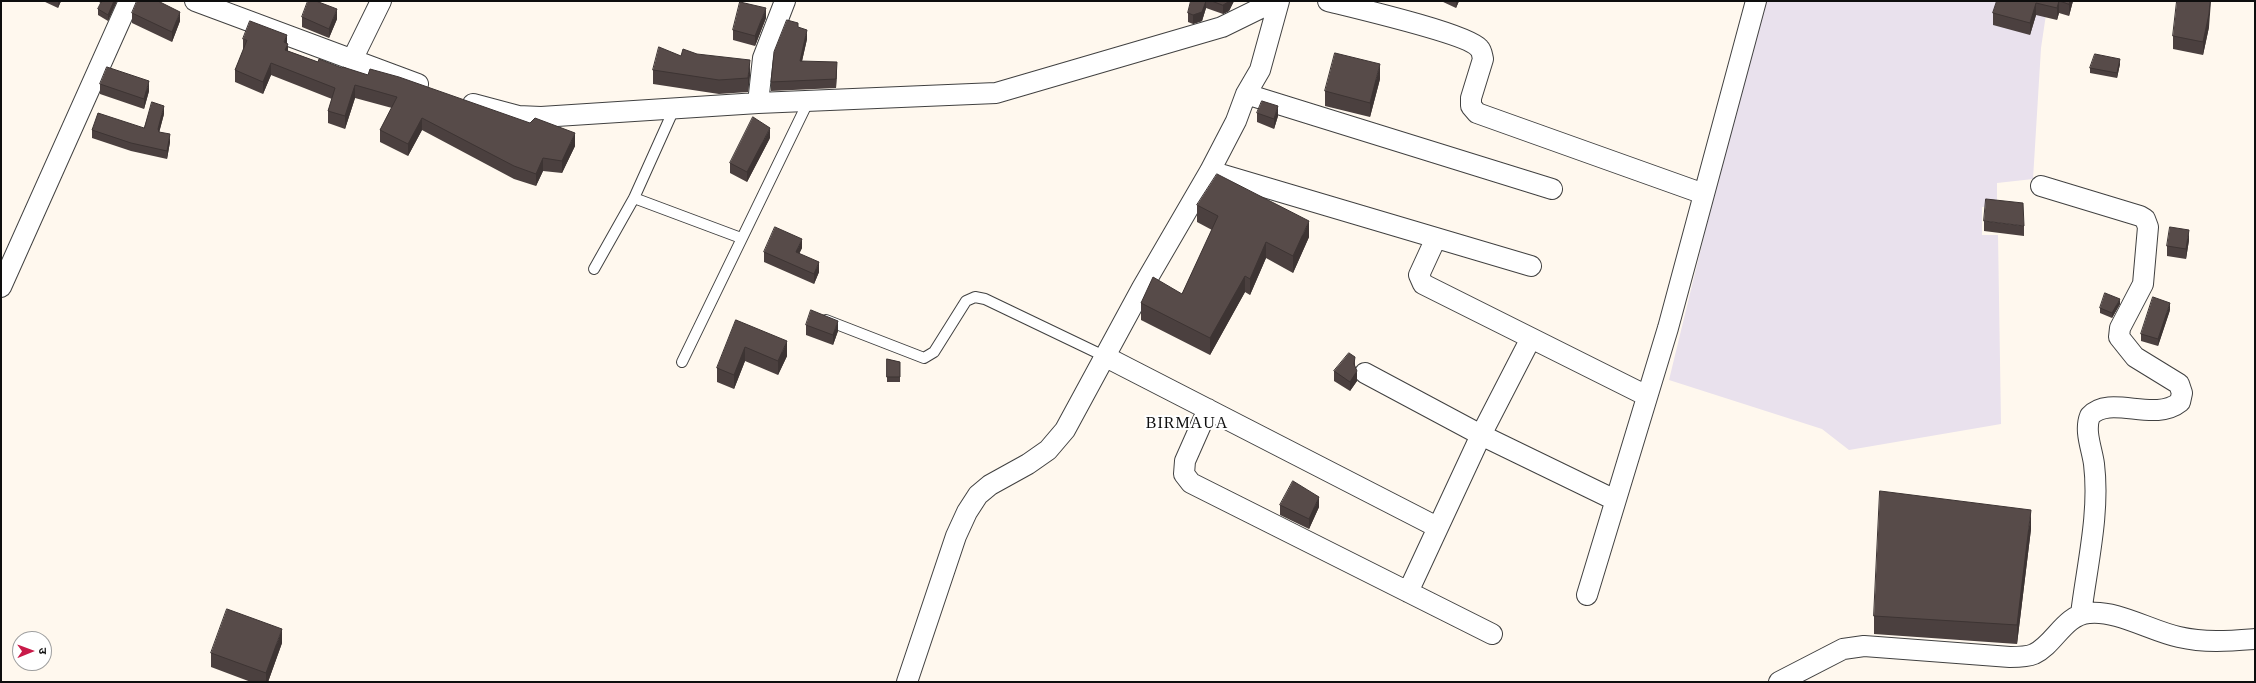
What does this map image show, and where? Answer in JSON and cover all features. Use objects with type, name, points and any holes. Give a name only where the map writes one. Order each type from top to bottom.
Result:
[{"type":"street","points":[[1,287],[129,1]]},
{"type":"street","points":[[195,1],[435,90]]},
{"type":"street","points":[[352,60],[381,1]]},
{"type":"street","points":[[758,103],[763,58],[785,1]]},
{"type":"street","points":[[458,99],[488,110],[533,116],[758,103],[996,93],[1222,27],[1275,1]]},
{"type":"street","points":[[907,682],[956,536],[978,495],[990,485],[1028,464],[1048,450],[1065,430],[1104,356],[1210,171],[1236,121],[1246,94],[1260,70],[1279,1]]},
{"type":"street","points":[[1328,1],[1420,25],[1475,44],[1482,53],[1483,59],[1471,98],[1471,106],[1477,112],[1704,194]]},
{"type":"street","points":[[1586,595],[1647,396],[1704,194],[1756,1]]},
{"type":"street","points":[[1246,94],[1552,189]]},
{"type":"street","points":[[1210,171],[1531,266]]},
{"type":"street","points":[[2041,186],[2140,216],[2147,221],[2148,227],[2143,284],[2120,328],[2119,337],[2135,357],[2179,384],[2182,393],[2180,402],[2170,408],[2135,410],[2109,406],[2098,410],[2090,416],[2088,428],[2094,463],[2096,496],[2081,614]]},
{"type":"street","points":[[1436,238],[1420,270],[1421,282],[1647,396]]},
{"type":"street","points":[[1408,592],[1481,435],[1531,338]]},
{"type":"street","points":[[1104,356],[1437,527]]},
{"type":"street","points":[[1365,373],[1481,435],[1615,500]]},
{"type":"street","points":[[1208,409],[1185,461],[1184,474],[1191,483],[1492,634]]},
{"type":"street","points":[[1779,682],[1843,649],[1864,646],[2010,658],[2025,656],[2042,648],[2066,624],[2081,614],[2109,615],[2163,633],[2199,640],[2215,642],[2255,639]]},
{"type":"lane","points":[[682,362],[808,102]]},
{"type":"lane","points":[[594,269],[634,198],[674,109]]},
{"type":"lane","points":[[634,198],[741,238]]},
{"type":"lane","points":[[817,316],[924,358],[934,352],[966,301],[975,297],[985,299],[1104,356]]},
{"type":"shaded area","points":[[1761,1],[2048,1],[2041,48],[2033,179],[1997,183],[1997,206],[1982,207],[1982,235],[1998,235],[2001,424],[1849,450],[1822,429],[1669,380]]},
{"type":"building","points":[[102,1],[114,1],[108,15],[98,9]]},
{"type":"building","points":[[137,1],[158,1],[180,12],[172,32],[132,13]]},
{"type":"building","points":[[308,1],[316,1],[337,9],[329,29],[302,17]]},
{"type":"building","points":[[1191,1],[1206,1],[1202,12],[1193,15],[1188,13]]},
{"type":"building","points":[[1212,1],[1230,1],[1223,5]]},
{"type":"building","points":[[1997,1],[2059,1],[2057,8],[2036,3],[2030,23],[1993,13]]},
{"type":"building","points":[[2060,1],[2070,1],[2069,4]]},
{"type":"building","points":[[2177,1],[2210,1],[2209,14],[2203,42],[2173,36]]},
{"type":"building","points":[[740,2],[766,8],[755,36],[733,30]]},
{"type":"building","points":[[787,20],[798,23],[798,27],[807,30],[800,61],[837,62],[836,79],[771,82],[774,52]]},
{"type":"building","points":[[250,21],[287,35],[284,42],[288,44],[285,50],[318,62],[319,59],[342,68],[343,67],[368,75],[370,69],[399,77],[530,123],[535,118],[575,133],[562,161],[543,158],[536,174],[514,166],[422,118],[408,144],[380,130],[397,97],[355,85],[345,116],[328,111],[335,88],[271,63],[263,82],[235,70],[247,40],[243,39]]},
{"type":"building","points":[[659,47],[681,56],[683,49],[697,54],[750,60],[748,78],[719,80],[653,70]]},
{"type":"building","points":[[1335,53],[1380,64],[1370,103],[1325,91]]},
{"type":"building","points":[[2095,54],[2120,59],[2117,73],[2090,68]]},
{"type":"building","points":[[107,67],[149,81],[144,99],[100,84]]},
{"type":"building","points":[[1262,101],[1278,106],[1274,119],[1257,113]]},
{"type":"building","points":[[152,102],[164,106],[158,129],[159,132],[170,134],[167,151],[131,143],[92,130],[98,113],[144,128]]},
{"type":"building","points":[[753,117],[770,128],[747,172],[730,163]]},
{"type":"building","points":[[1217,174],[1309,221],[1293,256],[1266,242],[1250,279],[1245,276],[1210,338],[1141,303],[1153,277],[1182,294],[1218,216],[1197,205]]},
{"type":"building","points":[[1986,199],[2023,203],[2024,226],[1984,221]]},
{"type":"building","points":[[775,227],[802,239],[796,252],[819,262],[814,274],[764,252]]},
{"type":"building","points":[[2170,227],[2189,230],[2186,249],[2167,246]]},
{"type":"building","points":[[2105,293],[2120,299],[2112,313],[2100,308]]},
{"type":"building","points":[[2153,297],[2170,303],[2158,339],[2141,334]]},
{"type":"building","points":[[811,310],[838,321],[833,335],[806,325]]},
{"type":"building","points":[[736,320],[787,341],[778,361],[745,347],[734,375],[717,368]]},
{"type":"building","points":[[1349,353],[1355,357],[1354,364],[1357,371],[1350,382],[1334,371]]},
{"type":"building","points":[[887,359],[900,362],[900,377],[887,377]]},
{"type":"building","points":[[1293,481],[1319,497],[1309,519],[1280,505]]},
{"type":"building","points":[[1880,491],[2031,510],[2017,625],[1874,616]]},
{"type":"building","points":[[227,609],[282,629],[266,673],[211,653]]},
{"type":"district","name":"BIRMAUA","points":[[1187,424]]}]
